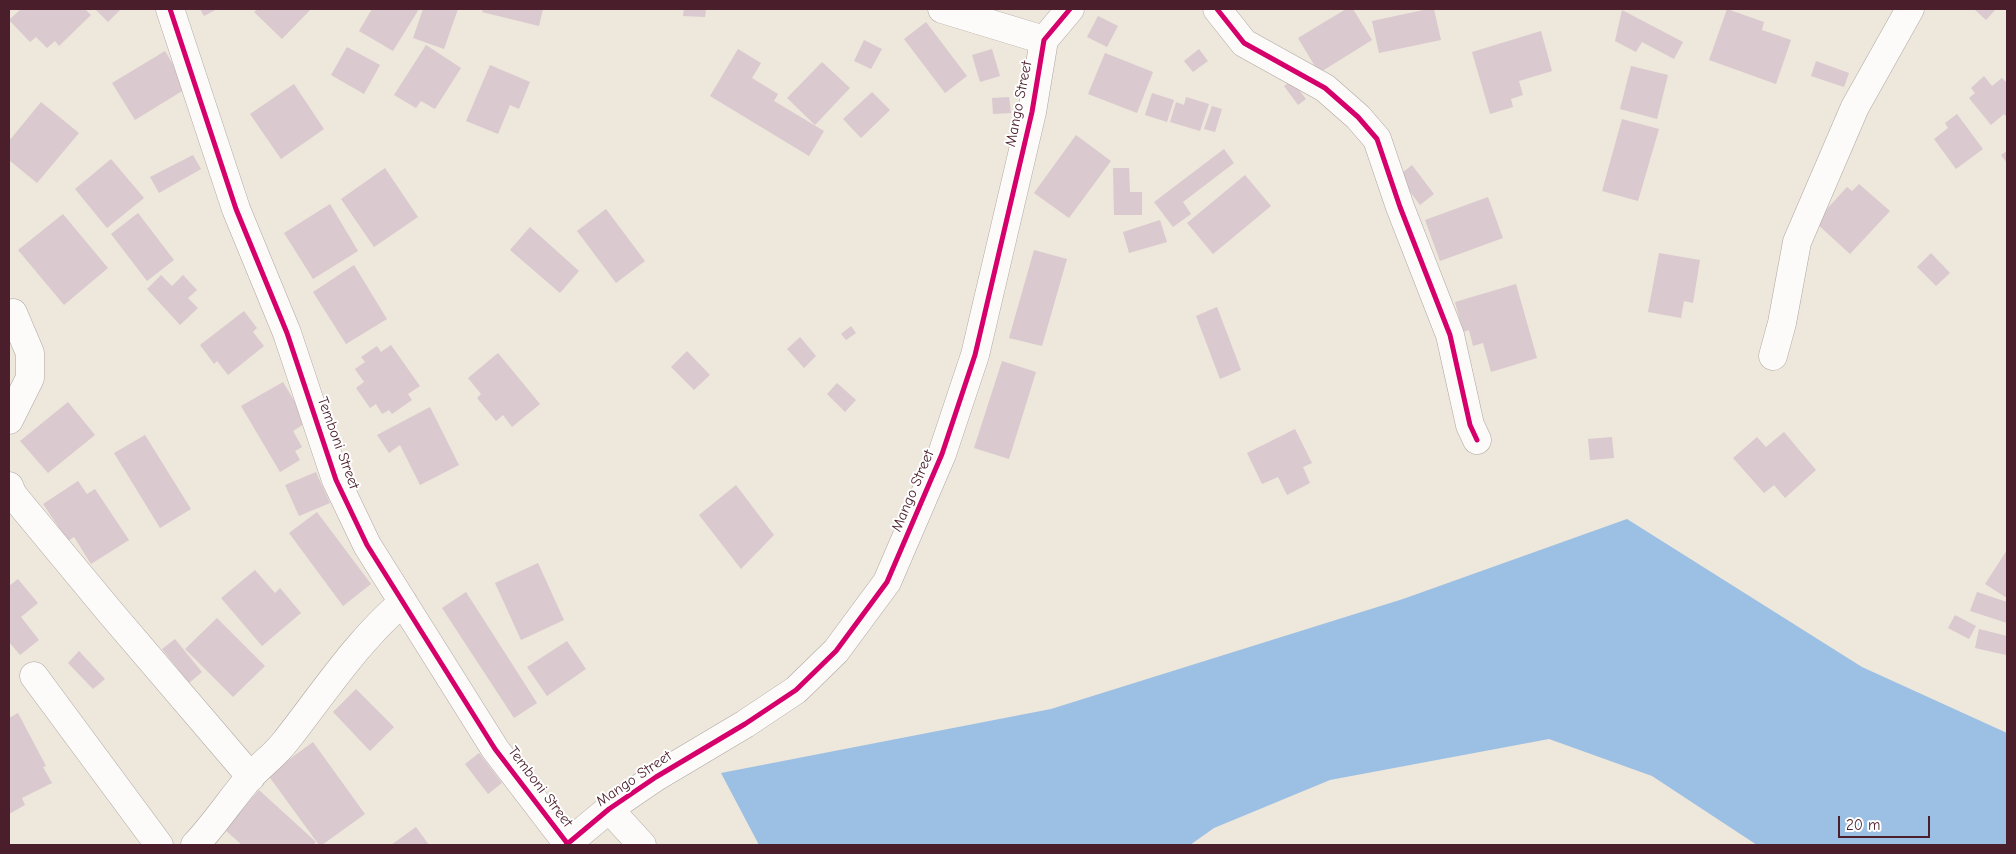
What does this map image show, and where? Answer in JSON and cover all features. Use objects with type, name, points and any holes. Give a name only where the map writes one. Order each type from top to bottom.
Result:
[{"type":"street","name":"Temboni Street","points":[[170,9],[236,209],[287,333],[336,480],[367,545],[403,602],[496,749],[566,844]]},
{"type":"street","points":[[942,9],[1044,40],[1070,9]]},
{"type":"street","points":[[1217,9],[1244,43],[1325,88],[1358,117],[1377,139],[1400,207],[1450,336],[1470,425],[1477,440]]},
{"type":"street","points":[[1773,356],[1782,323],[1797,242],[1855,108],[1910,9]]},
{"type":"street","name":"Mango Street","points":[[566,844],[609,809],[656,777],[745,724],[796,690],[836,651],[887,582],[942,454],[975,355],[1032,112],[1044,40]]},
{"type":"street","points":[[9,420],[30,378],[30,353],[13,313]]},
{"type":"street","points":[[9,486],[13,495],[110,612],[251,777]]},
{"type":"street","points":[[195,845],[214,825],[251,777],[284,744],[348,658],[390,613],[403,602]]},
{"type":"street","points":[[34,676],[159,845]]},
{"type":"street","points":[[609,809],[642,845]]},
{"type":"water","points":[[1627,519],[1862,667],[2007,733],[2007,845],[1757,845],[1652,776],[1549,739],[1330,780],[1214,828],[1190,845],[759,845],[721,773],[1051,709],[1403,599]]},
{"type":"building","points":[[21,9],[85,9],[91,15],[59,46],[55,41],[47,48],[36,37],[30,42],[9,20]]},
{"type":"building","points":[[95,9],[121,9],[108,22]]},
{"type":"building","points":[[200,9],[217,9],[204,16]]},
{"type":"building","points":[[257,9],[311,9],[282,39],[254,12]]},
{"type":"building","points":[[372,9],[419,9],[393,51],[359,31]]},
{"type":"building","points":[[423,9],[458,9],[444,49],[413,38]]},
{"type":"building","points":[[483,9],[543,9],[539,26],[482,12]]},
{"type":"building","points":[[684,9],[706,9],[705,17],[683,16]]},
{"type":"building","points":[[1346,9],[1353,9],[1372,40],[1319,73],[1298,38]]},
{"type":"building","points":[[1434,9],[1441,40],[1379,53],[1372,21]]},
{"type":"building","points":[[1727,9],[1764,22],[1762,30],[1791,40],[1776,84],[1709,60]]},
{"type":"building","points":[[1974,9],[1996,9],[1986,20]]},
{"type":"building","points":[[1622,10],[1683,42],[1674,59],[1642,42],[1636,52],[1615,41]]},
{"type":"building","points":[[1098,16],[1118,26],[1107,47],[1087,37]]},
{"type":"building","points":[[926,22],[967,76],[945,93],[904,39]]},
{"type":"building","points":[[1541,31],[1552,71],[1519,81],[1523,95],[1511,99],[1513,107],[1490,114],[1472,52]]},
{"type":"building","points":[[864,40],[882,49],[871,69],[854,61]]},
{"type":"building","points":[[426,45],[461,68],[435,109],[421,101],[416,108],[394,95]]},
{"type":"building","points":[[347,47],[380,65],[364,94],[331,75]]},
{"type":"building","points":[[738,49],[761,63],[752,78],[778,94],[774,101],[824,131],[809,156],[710,96]]},
{"type":"building","points":[[992,49],[1000,76],[980,82],[972,55]]},
{"type":"building","points":[[1199,49],[1208,61],[1193,72],[1184,61]]},
{"type":"building","points":[[165,51],[187,88],[135,120],[112,83]]},
{"type":"building","points":[[1105,53],[1153,72],[1137,113],[1088,94]]},
{"type":"building","points":[[1816,61],[1849,73],[1844,87],[1811,76]]},
{"type":"building","points":[[822,62],[850,88],[815,125],[787,98]]},
{"type":"building","points":[[490,65],[530,82],[519,109],[510,105],[498,134],[466,121]]},
{"type":"building","points":[[1631,66],[1668,75],[1657,119],[1620,109]]},
{"type":"building","points":[[1984,76],[1992,86],[2002,78],[2007,83],[2007,117],[2004,114],[1991,125],[1969,98],[1975,93],[1971,88]]},
{"type":"building","points":[[1292,81],[1306,99],[1298,105],[1284,86]]},
{"type":"building","points":[[294,84],[324,129],[281,159],[250,114]]},
{"type":"building","points":[[872,92],[890,110],[861,138],[843,119]]},
{"type":"building","points":[[1152,93],[1174,100],[1167,122],[1145,115]]},
{"type":"building","points":[[1009,97],[1011,113],[993,114],[992,98]]},
{"type":"building","points":[[1186,97],[1209,104],[1200,131],[1170,122],[1176,102],[1184,105]]},
{"type":"building","points":[[41,102],[79,133],[37,183],[9,160],[9,141]]},
{"type":"building","points":[[1212,106],[1222,109],[1215,132],[1204,129]]},
{"type":"building","points":[[1957,114],[1983,149],[1956,169],[1934,139],[1948,128],[1945,123]]},
{"type":"building","points":[[1622,119],[1659,129],[1638,201],[1602,191]]},
{"type":"building","points":[[1076,135],[1111,161],[1069,218],[1034,193]]},
{"type":"building","points":[[1224,149],[1234,163],[1183,202],[1191,214],[1173,227],[1154,202]]},
{"type":"building","points":[[2007,151],[2007,163],[2001,155]]},
{"type":"building","points":[[193,155],[201,169],[159,193],[150,177]]},
{"type":"building","points":[[111,159],[144,198],[107,228],[75,189]]},
{"type":"building","points":[[1412,165],[1434,194],[1420,205],[1398,176]]},
{"type":"building","points":[[385,168],[418,217],[374,247],[341,199]]},
{"type":"building","points":[[1113,168],[1129,168],[1130,192],[1142,192],[1142,215],[1114,215]]},
{"type":"building","points":[[1245,175],[1271,206],[1213,254],[1187,223]]},
{"type":"building","points":[[1859,184],[1890,211],[1850,254],[1815,222],[1847,187],[1852,191]]},
{"type":"building","points":[[1488,197],[1503,238],[1440,261],[1425,220]]},
{"type":"building","points":[[330,204],[358,251],[313,279],[284,233]]},
{"type":"building","points":[[606,209],[645,261],[616,283],[577,231]]},
{"type":"building","points":[[138,213],[174,260],[147,281],[111,234]]},
{"type":"building","points":[[63,214],[108,268],[64,305],[18,250]]},
{"type":"building","points":[[1160,220],[1167,242],[1129,253],[1123,232]]},
{"type":"building","points":[[530,227],[579,271],[560,293],[510,250]]},
{"type":"building","points":[[1034,250],[1067,259],[1042,346],[1009,338]]},
{"type":"building","points":[[1659,253],[1700,260],[1693,303],[1684,301],[1681,318],[1648,312]]},
{"type":"building","points":[[1931,253],[1950,273],[1936,286],[1917,267]]},
{"type":"building","points":[[354,265],[387,319],[346,344],[313,292]]},
{"type":"building","points":[[161,275],[172,286],[183,275],[197,290],[188,298],[198,308],[180,325],[147,289]]},
{"type":"building","points":[[1516,284],[1537,358],[1491,372],[1483,343],[1473,346],[1469,330],[1463,332],[1455,302]]},
{"type":"building","points":[[1217,307],[1241,370],[1220,379],[1196,316]]},
{"type":"building","points":[[244,311],[257,328],[253,332],[264,346],[228,375],[217,361],[214,364],[200,345]]},
{"type":"building","points":[[851,326],[856,333],[846,340],[841,334]]},
{"type":"building","points":[[800,337],[816,356],[804,368],[787,349]]},
{"type":"building","points":[[391,345],[420,386],[408,394],[412,400],[392,414],[389,410],[382,414],[376,404],[370,408],[356,388],[364,382],[355,369],[365,362],[361,357],[377,346],[381,352]]},
{"type":"building","points":[[687,351],[710,375],[694,390],[671,367]]},
{"type":"building","points":[[498,353],[540,404],[512,427],[503,415],[496,421],[477,398],[481,394],[468,378]]},
{"type":"building","points":[[1002,361],[1036,372],[1009,459],[974,448]]},
{"type":"building","points":[[283,382],[307,422],[293,431],[302,447],[295,451],[300,460],[280,472],[241,406]]},
{"type":"building","points":[[837,383],[856,400],[845,412],[827,394]]},
{"type":"building","points":[[68,402],[95,435],[48,473],[20,441]]},
{"type":"building","points":[[430,407],[459,465],[420,485],[400,445],[389,453],[377,435]]},
{"type":"building","points":[[1295,429],[1312,463],[1303,467],[1310,483],[1287,495],[1278,477],[1262,484],[1247,453]]},
{"type":"building","points":[[1784,432],[1816,470],[1785,498],[1774,485],[1764,493],[1733,458],[1757,437],[1766,447]]},
{"type":"building","points":[[145,435],[191,509],[160,528],[114,453]]},
{"type":"building","points":[[1612,437],[1614,458],[1590,460],[1588,439]]},
{"type":"building","points":[[316,472],[330,503],[299,516],[285,485]]},
{"type":"building","points":[[78,481],[87,494],[95,489],[129,540],[91,564],[74,537],[68,541],[43,504]]},
{"type":"building","points":[[736,485],[774,535],[741,569],[699,515]]},
{"type":"building","points":[[317,512],[371,584],[343,606],[289,533]]},
{"type":"building","points":[[2007,550],[2007,598],[1985,584]]},
{"type":"building","points":[[538,563],[564,620],[521,640],[495,583]]},
{"type":"building","points":[[255,570],[275,593],[280,588],[301,613],[262,646],[221,598]]},
{"type":"building","points":[[18,579],[38,603],[21,617],[39,640],[20,655],[9,642],[9,586]]},
{"type":"building","points":[[466,592],[537,703],[514,718],[442,608]]},
{"type":"building","points":[[1977,592],[2007,602],[2007,623],[1970,611]]},
{"type":"building","points":[[1955,615],[1976,626],[1969,639],[1948,628]]},
{"type":"building","points":[[217,618],[265,666],[233,697],[185,649]]},
{"type":"building","points":[[1979,629],[2007,636],[2006,655],[1975,648]]},
{"type":"building","points":[[175,639],[202,672],[189,683],[162,649]]},
{"type":"building","points":[[567,641],[586,669],[547,696],[527,667]]},
{"type":"building","points":[[79,651],[105,679],[93,689],[68,663]]},
{"type":"building","points":[[356,689],[394,727],[370,751],[333,712]]},
{"type":"building","points":[[18,713],[46,766],[43,767],[52,783],[22,798],[25,805],[9,814],[9,718]]},
{"type":"building","points":[[313,742],[365,814],[322,845],[319,845],[268,775]]},
{"type":"building","points":[[479,753],[502,783],[488,794],[465,764]]},
{"type":"building","points":[[259,790],[316,842],[313,845],[242,845],[224,829]]},
{"type":"building","points":[[416,827],[429,845],[391,845]]},
{"type":"cycle path","points":[[170,9],[236,209],[287,333],[336,480],[367,545],[495,749],[567,843]]},
{"type":"cycle path","points":[[566,845],[609,809],[656,777],[745,724],[796,690],[836,651],[887,582],[942,454],[975,355],[1032,112],[1044,40],[1070,9]]},
{"type":"cycle path","points":[[1217,9],[1244,43],[1325,88],[1358,117],[1377,139],[1400,207],[1450,335],[1470,425],[1477,440]]}]
